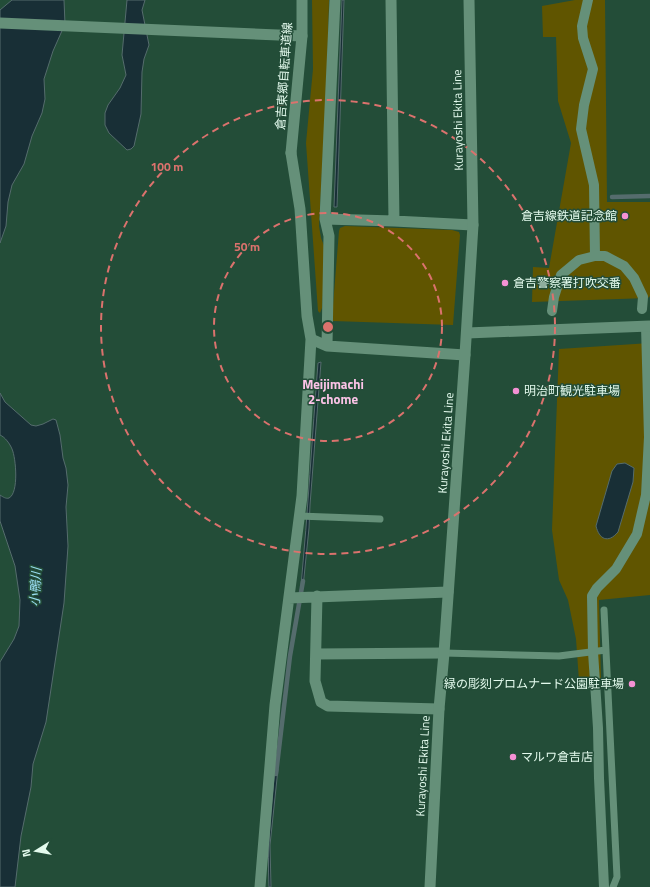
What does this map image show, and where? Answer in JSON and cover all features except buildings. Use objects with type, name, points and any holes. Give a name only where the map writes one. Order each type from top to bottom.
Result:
[{"type":"street","name":"倉吉東郷自転車道線","points":[[260,887],[275,705],[299,516],[311,339],[307,316],[300,209],[291,153],[302,36],[302,0]]},
{"type":"street","points":[[327,346],[329,236],[325,219],[335,0]]},
{"type":"street","points":[[391,0],[394,221]]},
{"type":"street","name":"Kurayoshi Ekita Line","points":[[430,887],[438,709],[444,653],[467,333],[473,225],[469,0]]},
{"type":"street","points":[[588,0],[582,26],[583,38],[593,70],[584,106],[581,129],[594,186],[595,256]]},
{"type":"street","points":[[0,23],[302,36]]},
{"type":"street","points":[[325,219],[473,225]]},
{"type":"street","points":[[552,311],[554,297],[561,275],[578,260],[595,256],[606,256],[624,266],[634,278],[643,297],[642,309]]},
{"type":"street","points":[[467,333],[648,326],[649,437],[646,495],[637,534],[616,569],[597,588],[592,596],[593,652],[598,728],[604,887]]},
{"type":"street","points":[[311,339],[327,346],[465,355]]},
{"type":"street","points":[[289,598],[448,592]]},
{"type":"street","points":[[317,596],[315,681],[321,702],[328,706],[438,709]]},
{"type":"street","points":[[316,654],[444,653]]},
{"type":"lane","points":[[299,516],[380,519]]},
{"type":"lane","points":[[604,610],[617,877],[613,887]]},
{"type":"lane","points":[[444,653],[559,656],[606,650]]},
{"type":"shaded area","points":[[312,0],[329,0],[327,80],[319,226],[321,238],[326,251],[322,308],[320,313],[318,311],[306,143],[313,69]]},
{"type":"shaded area","points":[[575,0],[605,0],[607,202],[650,202],[650,296],[648,298],[532,302],[533,267],[549,268],[571,143],[558,101],[556,37],[543,37],[542,6]]},
{"type":"shaded area","points":[[345,226],[452,230],[459,232],[453,325],[333,321],[339,231],[340,228]]},
{"type":"shaded area","points":[[650,343],[650,595],[599,600],[601,680],[579,681],[576,639],[568,600],[559,580],[552,530],[559,349]]},
{"type":"water","points":[[12,0],[64,0],[65,24],[53,51],[44,79],[45,99],[42,113],[32,136],[24,164],[12,185],[8,202],[6,226],[0,243],[0,10]]},
{"type":"water","points":[[127,0],[145,0],[142,10],[149,45],[144,59],[142,72],[141,114],[134,146],[127,150],[109,133],[105,125],[105,113],[108,105],[120,88],[126,75],[122,55]]},
{"type":"water","points":[[342,0],[344,0],[337,207],[334,207]]},
{"type":"water","points":[[321,362],[309,528],[303,587],[301,586],[318,363]]},
{"type":"water","name":"小鴨川","points":[[0,393],[5,402],[31,425],[36,426],[53,419],[56,420],[60,435],[68,485],[66,507],[68,546],[64,603],[46,722],[33,764],[31,787],[21,836],[15,887],[0,887],[0,662],[14,639],[19,626],[20,600],[15,566],[0,521],[0,495],[4,498],[9,498],[12,495],[16,475],[15,460],[12,449],[4,437],[0,435]]},
{"type":"water","points":[[625,463],[634,468],[633,482],[618,532],[611,538],[607,539],[599,534],[596,526],[612,471],[617,464]]},
{"type":"water","points":[[275,768],[278,769],[270,845],[271,887],[269,887],[269,842]]},
{"type":"waterway","points":[[612,197],[650,196]]},
{"type":"waterway","points":[[276,774],[290,656],[303,581]]},
{"type":"place","name":"倉吉線鉄道記念館","points":[[625,216]]},
{"type":"place","name":"倉吉警察署打吹交番","points":[[505,283]]},
{"type":"place","name":"明治町観光駐車場","points":[[516,391]]},
{"type":"place","name":"緑の彫刻プロムナード公園駐車場","points":[[632,684]]},
{"type":"place","name":"マルワ倉吉店","points":[[513,757]]},
{"type":"district","name":"Meijimachi 2-chome","points":[[333,392]]}]
